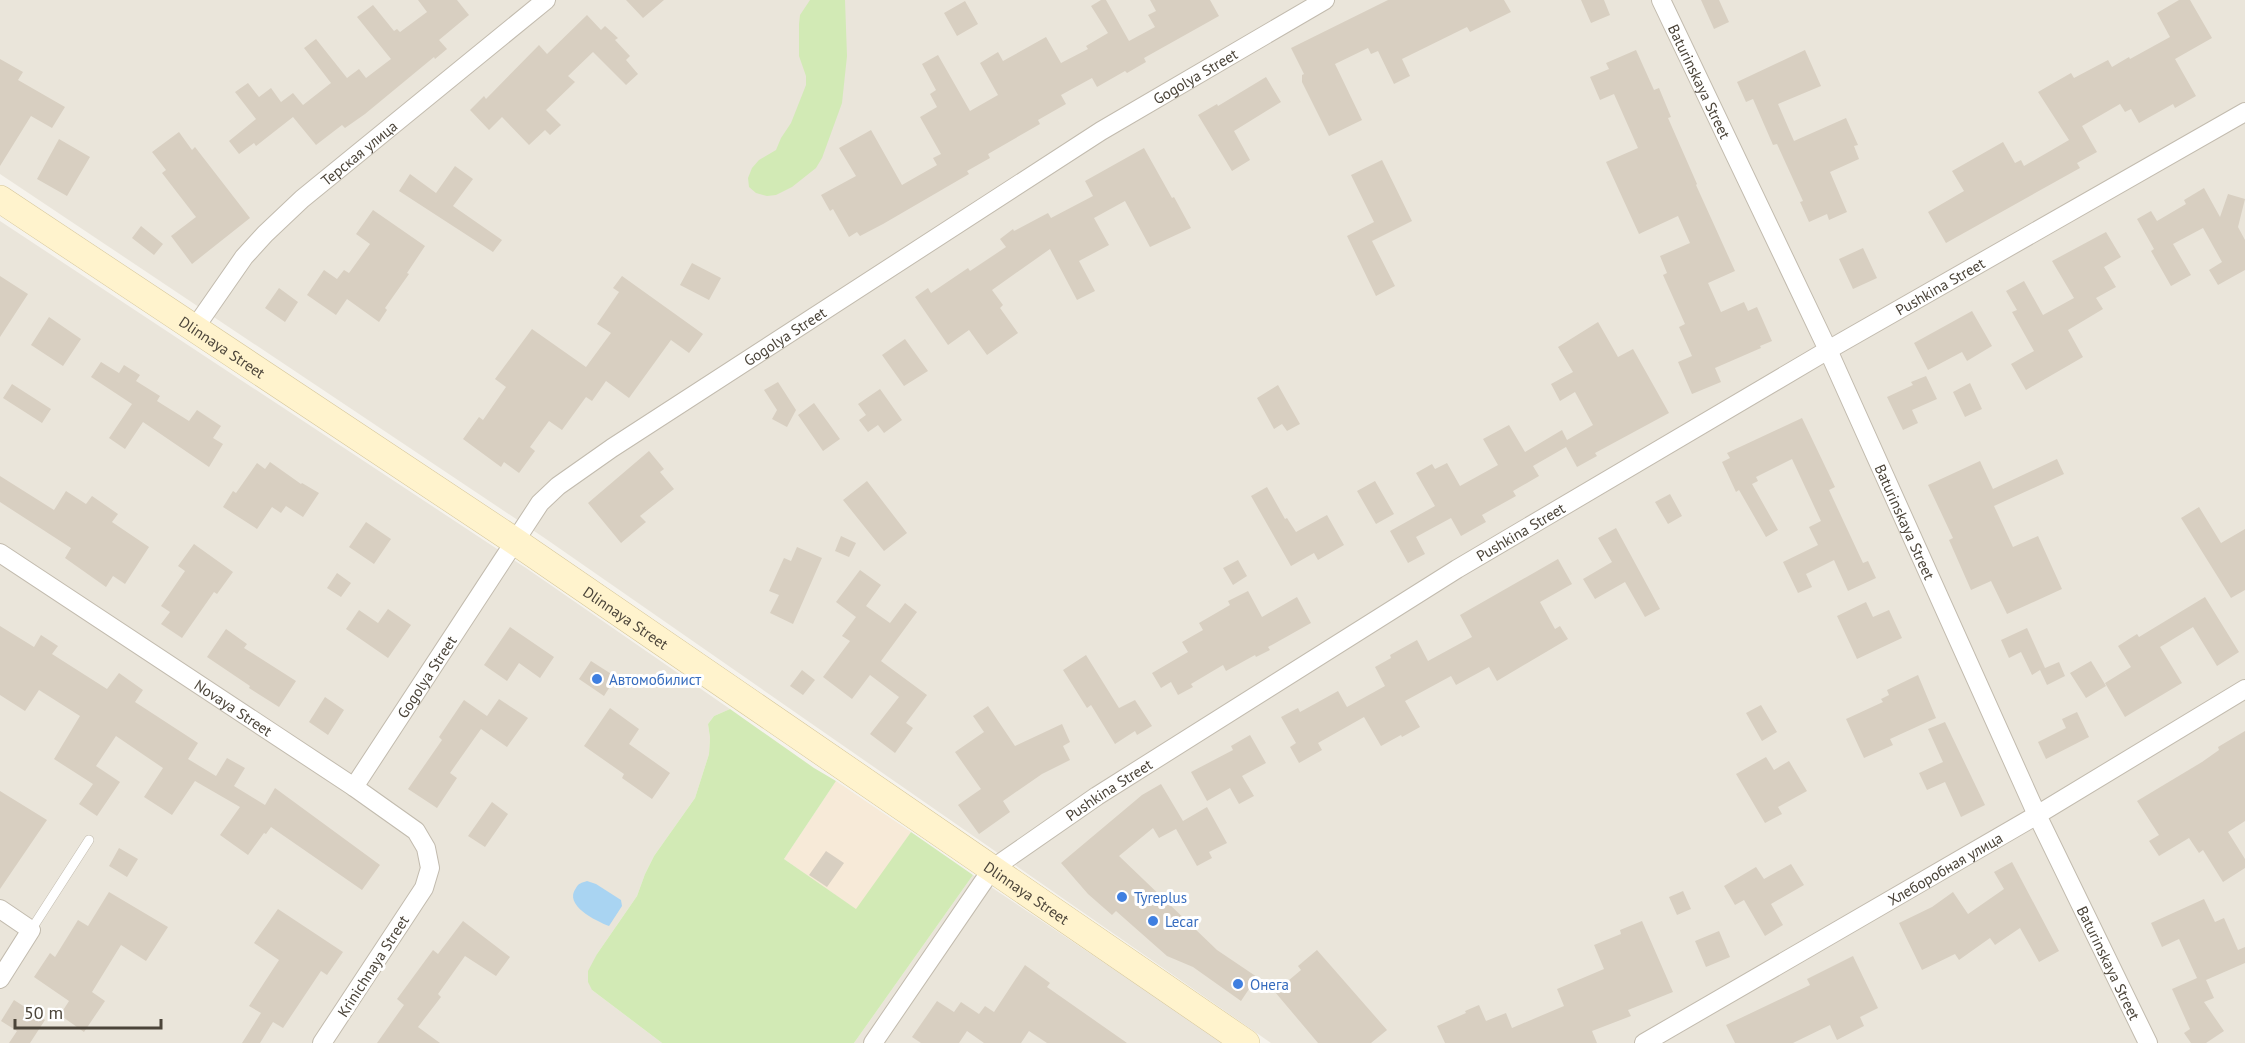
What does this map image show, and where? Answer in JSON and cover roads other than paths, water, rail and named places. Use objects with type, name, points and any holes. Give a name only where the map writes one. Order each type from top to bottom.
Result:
[{"type":"street","name":"Терская улица","points":[[194,329],[244,257],[302,199],[546,0]]},
{"type":"street","name":"Gogolya Street","points":[[354,787],[540,503],[558,486],[612,447],[1101,131],[1325,0]]},
{"type":"street","name":"Baturinskaya Street","points":[[1661,0],[1828,350],[2037,815],[2148,1043]]},
{"type":"street","name":"Pushkina Street","points":[[873,1043],[992,869],[1097,796],[1457,569],[1828,350],[2245,112]]},
{"type":"street","name":"Dlinnaya Street","points":[[0,199],[516,542],[1246,1043]]},
{"type":"street","name":"Novaya Street","points":[[0,553],[354,787],[416,831],[426,848],[430,868],[424,888]]},
{"type":"street","name":"Хлеборобная улица","points":[[1644,1043],[2037,815],[2245,689]]},
{"type":"street","name":"Krinichnaya Street","points":[[322,1043],[424,888]]},
{"type":"street","points":[[0,909],[31,930],[0,979]]},
{"type":"lane","points":[[31,930],[89,840]]},
{"type":"water","points":[[587,881],[621,900],[622,906],[609,926],[583,912],[574,900],[573,894],[577,886]]},
{"type":"place","name":"Автомобилист","points":[[597,679]]},
{"type":"place","name":"Tyreplus","points":[[1122,897]]},
{"type":"place","name":"Lecar","points":[[1153,921]]},
{"type":"place","name":"Онега","points":[[1238,984]]}]
